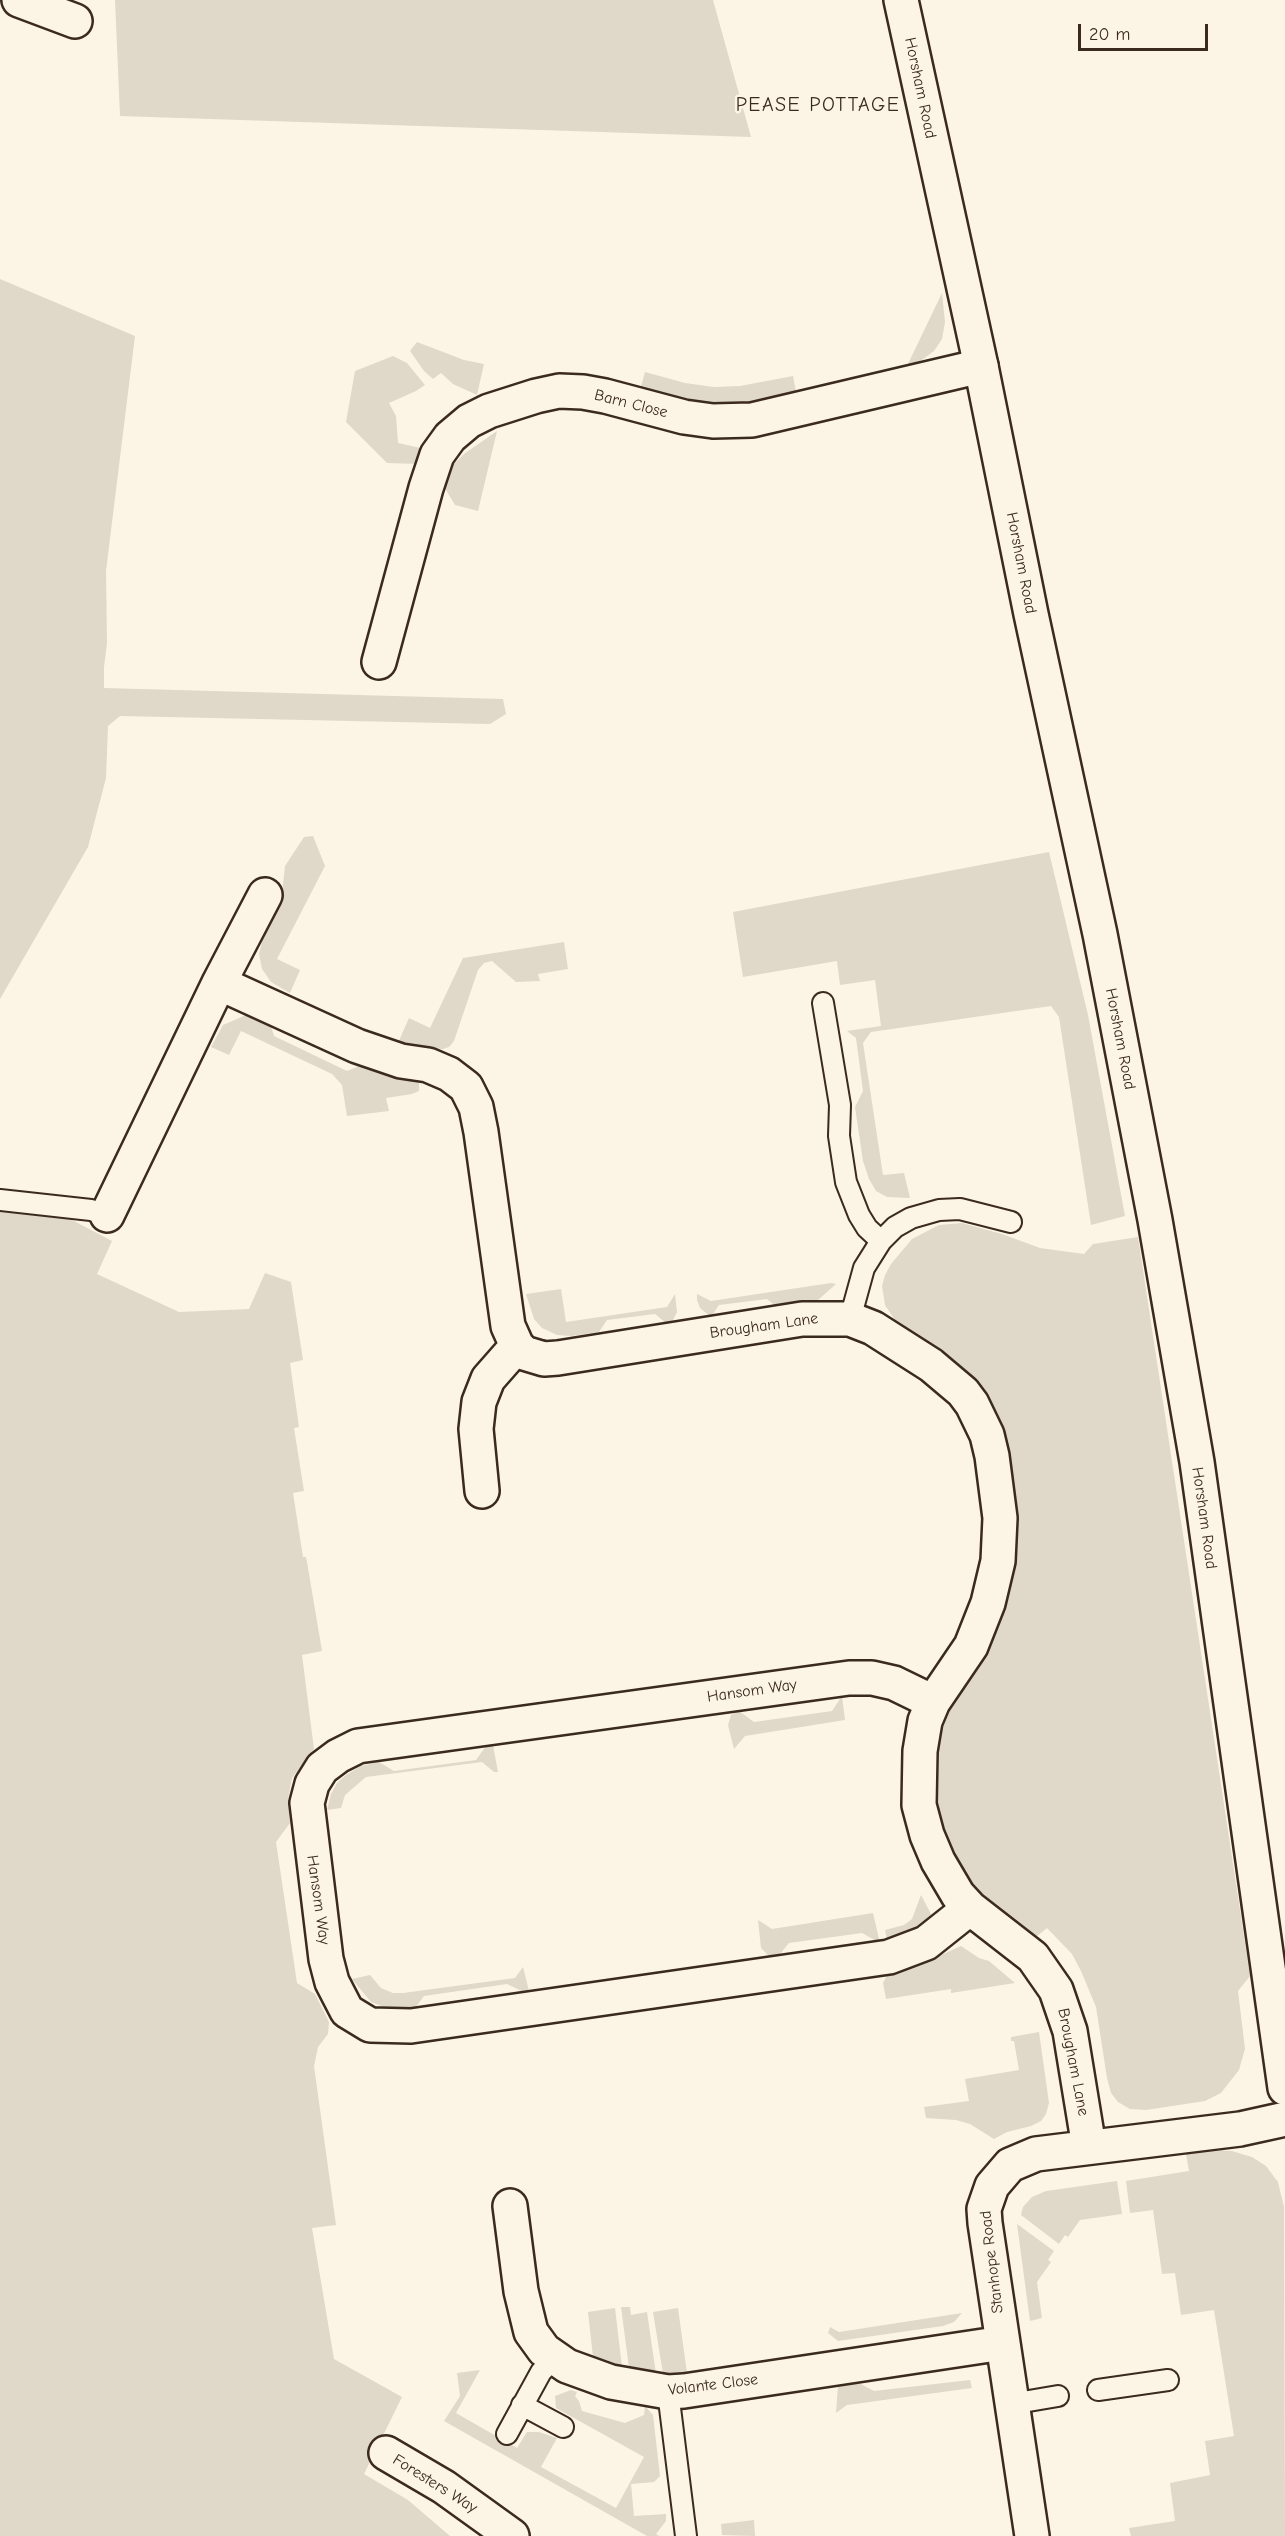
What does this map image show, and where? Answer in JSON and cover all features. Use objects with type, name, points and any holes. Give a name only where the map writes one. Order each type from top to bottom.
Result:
[{"type":"street","points":[[19,0],[75,21]]},
{"type":"street","name":"Horsham Road","points":[[901,0],[981,366],[1030,614],[1100,934],[1155,1220],[1197,1462],[1285,2088]]},
{"type":"street","name":"Barn Close","points":[[379,662],[437,455],[450,437],[469,421],[489,411],[536,396],[575,392],[605,396],[684,417],[713,421],[752,420],[981,366]]},
{"type":"street","points":[[107,1215],[219,983],[265,895]]},
{"type":"street","points":[[219,983],[357,1046],[401,1060],[428,1065],[449,1074],[466,1087],[476,1107],[508,1326],[517,1346],[488,1380],[479,1402],[476,1429],[482,1491]]},
{"type":"street","name":"Brougham Lane","points":[[517,1346],[533,1357],[558,1358],[802,1319],[827,1317],[850,1319],[868,1325],[916,1355],[963,1392],[980,1418],[992,1456],[998,1493],[1000,1539],[993,1585],[971,1646],[933,1702],[925,1722],[920,1751],[919,1805],[927,1835],[938,1861],[958,1895],[970,1908],[1033,1957],[1056,1990],[1070,2031],[1089,2147]]},
{"type":"street","name":"Hansom Way","points":[[933,1702],[894,1683],[872,1678],[849,1678],[358,1746],[338,1756],[322,1768],[312,1784],[307,1803],[326,1959],[332,1982],[347,2011],[370,2025],[411,2026],[889,1957],[926,1943],[970,1908]]},
{"type":"street","name":"Stanhope Road","points":[[1032,2536],[985,2223],[984,2209],[992,2186],[1002,2173],[1022,2158],[1050,2150],[1240,2129],[1285,2119]]},
{"type":"street","name":"Volante Close","points":[[510,2206],[526,2319],[537,2342],[554,2358],[581,2373],[629,2386],[668,2392],[1003,2343]]},
{"type":"street","name":"Foresters Way","points":[[386,2453],[444,2487],[512,2536]]},
{"type":"lane","points":[[823,1003],[840,1105],[839,1136],[846,1182],[859,1215],[881,1241]]},
{"type":"lane","points":[[0,1200],[91,1210],[107,1215]]},
{"type":"lane","points":[[850,1319],[864,1268],[881,1241],[895,1227],[911,1218],[939,1210],[960,1209],[1011,1222]]},
{"type":"lane","points":[[507,2434],[541,2372],[554,2358]]},
{"type":"lane","points":[[1098,2390],[1168,2380]]},
{"type":"lane","points":[[668,2392],[686,2536]]},
{"type":"lane","points":[[1011,2404],[1058,2396]]},
{"type":"lane","points":[[522,2405],[563,2427]]},
{"type":"shaded area","points":[[115,0],[713,0],[751,137],[120,116]]},
{"type":"shaded area","points":[[0,279],[135,336],[106,571],[107,643],[104,688],[503,699],[506,714],[490,724],[120,716],[108,726],[106,778],[88,847],[0,999]]},
{"type":"shaded area","points":[[942,293],[945,322],[942,339],[934,351],[922,360],[907,366]]},
{"type":"shaded area","points":[[417,342],[464,360],[484,364],[477,395],[453,384],[441,373],[433,379],[424,371],[410,351]]},
{"type":"shaded area","points":[[393,356],[407,363],[425,385],[389,403],[396,416],[398,443],[425,449],[419,464],[387,463],[346,422],[355,371]]},
{"type":"shaded area","points":[[645,372],[685,383],[714,387],[740,386],[793,376],[796,392],[744,404],[724,406],[701,404],[640,390]]},
{"type":"shaded area","points":[[497,431],[478,511],[455,505],[443,485],[451,467],[464,454]]},
{"type":"shaded area","points":[[313,836],[325,866],[277,959],[300,970],[290,993],[271,982],[262,969],[259,954],[263,938],[281,902],[285,866],[304,837]]},
{"type":"shaded area","points":[[1049,852],[1088,1015],[1125,1216],[1091,1225],[1059,1017],[1051,1006],[871,1032],[863,1043],[883,1175],[904,1173],[910,1198],[887,1197],[876,1191],[863,1161],[855,1107],[863,1091],[856,1038],[847,1031],[881,1026],[875,980],[840,985],[837,961],[743,977],[733,912]]},
{"type":"shaded area","points":[[564,942],[568,969],[538,974],[540,981],[516,982],[492,961],[484,963],[478,970],[454,1041],[449,1047],[421,1048],[398,1043],[409,1018],[430,1028],[463,958]]},
{"type":"shaded area","points":[[246,1015],[258,1016],[270,1023],[274,1036],[347,1071],[359,1066],[419,1081],[419,1091],[386,1098],[389,1111],[347,1116],[342,1085],[332,1074],[241,1031],[229,1055],[211,1047],[223,1025]]},
{"type":"shaded area","points":[[0,1210],[50,1213],[74,1221],[112,1241],[97,1274],[179,1312],[249,1309],[265,1273],[291,1282],[303,1360],[290,1363],[299,1427],[294,1428],[304,1491],[293,1493],[322,1651],[302,1655],[314,1749],[292,1778],[288,1799],[290,1823],[276,1842],[297,1983],[315,1994],[329,2022],[328,2034],[318,2047],[314,2066],[336,2225],[312,2228],[334,2359],[402,2397],[364,2474],[408,2500],[450,2536],[0,2536]]},
{"type":"shaded area","points":[[962,1223],[1040,1248],[1084,1254],[1093,1244],[1138,1237],[1250,1976],[1238,1991],[1245,2049],[1239,2070],[1221,2093],[1205,2101],[1146,2110],[1130,2109],[1118,2102],[1111,2093],[1107,2078],[1096,2007],[1072,1954],[1047,1928],[1036,1937],[975,1888],[962,1871],[943,1829],[935,1798],[936,1742],[947,1714],[982,1658],[997,1628],[1012,1577],[1016,1554],[1016,1529],[1011,1460],[998,1418],[985,1397],[928,1345],[895,1320],[885,1305],[882,1286],[891,1264],[912,1239],[939,1225]]},
{"type":"shaded area","points":[[836,1284],[818,1300],[778,1308],[767,1299],[719,1305],[711,1317],[700,1308],[697,1300],[697,1294],[711,1301]]},
{"type":"shaded area","points":[[561,1289],[566,1322],[667,1307],[675,1294],[677,1312],[673,1320],[666,1323],[655,1314],[607,1320],[599,1332],[571,1336],[557,1335],[542,1328],[534,1319],[526,1294]]},
{"type":"shaded area","points":[[842,1696],[845,1720],[745,1736],[734,1749],[728,1725],[731,1715],[739,1711],[754,1722],[832,1711]]},
{"type":"shaded area","points":[[493,1745],[498,1772],[494,1772],[482,1762],[366,1777],[345,1795],[341,1808],[327,1810],[331,1794],[337,1783],[361,1766],[379,1762],[394,1771],[476,1760],[486,1746]]},
{"type":"shaded area","points":[[921,1895],[931,1914],[925,1924],[917,1932],[888,1944],[885,1930],[904,1925],[912,1919]]},
{"type":"shaded area","points":[[873,1913],[880,1943],[862,1933],[789,1943],[776,1959],[761,1948],[758,1920],[772,1929]]},
{"type":"shaded area","points":[[961,1946],[979,1958],[989,1961],[1015,1983],[951,1993],[951,1989],[886,1999],[883,1983],[889,1972],[921,1964]]},
{"type":"shaded area","points":[[523,1967],[530,1995],[507,1984],[424,1996],[412,2012],[395,2011],[371,2002],[352,1979],[370,1975],[381,1988],[393,1993],[403,1993],[515,1978]]},
{"type":"shaded area","points":[[1039,2032],[1049,2103],[1041,2121],[1007,2132],[994,2139],[970,2124],[956,2120],[926,2118],[924,2107],[969,2101],[965,2079],[1019,2070],[1014,2041],[1011,2041],[1011,2037]]},
{"type":"shaded area","points":[[1208,2150],[1232,2151],[1252,2157],[1266,2166],[1278,2182],[1284,2207],[1285,2536],[1131,2536],[1129,2528],[1175,2521],[1170,2483],[1210,2475],[1205,2441],[1234,2436],[1214,2310],[1181,2315],[1175,2273],[1162,2274],[1153,2210],[1130,2213],[1126,2181],[1189,2171],[1186,2154]]},
{"type":"shaded area","points":[[1117,2181],[1122,2214],[1080,2220],[1068,2237],[1065,2235],[1059,2244],[1021,2215],[1023,2207],[1032,2197],[1046,2191]]},
{"type":"shaded area","points":[[1017,2224],[1054,2251],[1048,2260],[1051,2262],[1037,2282],[1042,2318],[1030,2321]]},
{"type":"shaded area","points":[[621,2307],[630,2307],[631,2315],[647,2312],[656,2374],[629,2368]]},
{"type":"shaded area","points":[[615,2308],[622,2367],[593,2357],[588,2312]]},
{"type":"shaded area","points":[[678,2308],[687,2373],[663,2374],[653,2312]]},
{"type":"shaded area","points":[[962,2313],[954,2322],[943,2326],[838,2341],[828,2333],[830,2327],[839,2332]]},
{"type":"shaded area","points":[[480,2370],[456,2413],[517,2448],[527,2432],[539,2432],[557,2438],[541,2467],[616,2508],[644,2457],[556,2408],[555,2396],[571,2390],[577,2392],[575,2396],[582,2411],[625,2423],[644,2415],[645,2406],[653,2415],[660,2476],[654,2482],[631,2484],[634,2516],[666,2514],[666,2521],[656,2534],[659,2536],[647,2536],[444,2421],[460,2396],[457,2373]]},
{"type":"shaded area","points":[[970,2380],[972,2388],[847,2405],[836,2413],[838,2386],[857,2382],[874,2391]]},
{"type":"shaded area","points":[[754,2520],[755,2536],[722,2535],[721,2524]]},
{"type":"district","name":"PEASE POTTAGE","points":[[818,105]]}]
